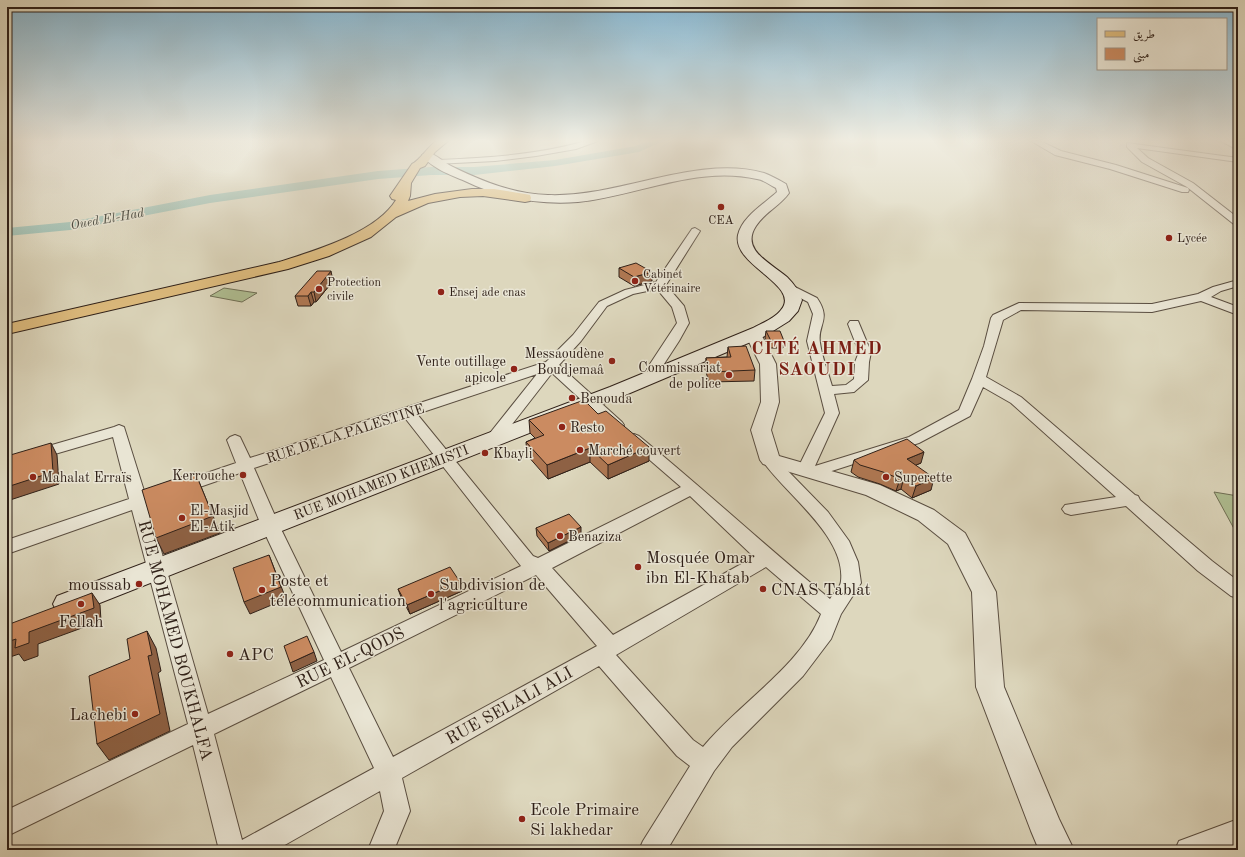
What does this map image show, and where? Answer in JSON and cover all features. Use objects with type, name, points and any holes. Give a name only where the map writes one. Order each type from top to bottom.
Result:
[{"type":"main road","points":[[7,329],[283,266],[324,253],[354,241],[366,234],[376,224],[410,181]]},
{"type":"main road","points":[[449,196],[464,191],[473,181],[525,198]]},
{"type":"main road","points":[[376,224],[407,206],[430,199],[449,196],[483,192],[525,198],[561,199],[598,195],[672,181]]},
{"type":"main road","points":[[772,181],[782,186],[783,192],[780,197],[756,216],[746,232],[744,239],[748,251],[756,260],[789,288]]},
{"type":"main road","points":[[403,190],[414,199],[430,199]]},
{"type":"main road","points":[[390,215],[403,190]]},
{"type":"main road","name":"RUE MOHAMED KHEMISTI","points":[[50,611],[157,568],[590,402],[658,375],[753,334],[782,319],[792,309],[794,297],[789,288]]},
{"type":"street","points":[[1158,181],[1206,198]]},
{"type":"street","points":[[1183,181],[1238,223]]},
{"type":"street","points":[[658,375],[657,364],[673,341],[683,322],[678,306],[660,285],[695,231]]},
{"type":"street","points":[[809,471],[914,440],[965,413],[979,379],[990,346],[997,318],[1019,306],[1152,308],[1202,297],[1238,283]]},
{"type":"street","name":"RUE DE LA PALESTINE","points":[[7,547],[139,503],[246,465],[551,366],[577,338],[603,304],[629,292],[660,285]]},
{"type":"street","points":[[789,288],[813,300],[819,314],[812,341],[832,413],[809,471]]},
{"type":"street","points":[[1202,297],[1238,310]]},
{"type":"street","points":[[825,390],[849,389],[861,380],[862,362],[865,352],[854,324]]},
{"type":"street","points":[[652,850],[705,763],[724,739],[795,670],[824,633],[832,612],[851,583],[849,562],[840,541],[822,516],[770,460],[761,430],[770,402],[768,364],[753,334]]},
{"type":"street","points":[[494,438],[551,366],[590,402],[692,488],[767,558],[832,612]]},
{"type":"street","points":[[979,379],[1016,400],[1206,566],[1238,591]]},
{"type":"street","points":[[408,412],[526,561],[539,566],[685,748],[705,763]]},
{"type":"street","name":"RUE MOHAMED BOUKHALFA","points":[[7,463],[120,430],[202,729],[232,850]]},
{"type":"street","points":[[235,440],[270,525],[388,772],[397,811],[380,850]]},
{"type":"street","points":[[770,460],[873,490],[926,515],[956,539],[984,592],[990,687],[1047,832],[1057,850]]},
{"type":"street","name":"RUE EL-QODS","points":[[7,823],[539,566],[692,488]]},
{"type":"street","points":[[1071,509],[1132,500]]},
{"type":"street","name":"RUE SELALI ALI","points":[[250,850],[607,650],[767,558]]},
{"type":"street","points":[[1188,850],[1233,834],[1238,835]]},
{"type":"green space","points":[[224,288],[257,293],[242,302],[210,296]]},
{"type":"green space","points":[[1214,492],[1238,496],[1238,536]]},
{"type":"building","points":[[636,263],[652,272],[634,277],[619,268]]},
{"type":"building","points":[[317,271],[331,271],[314,292],[311,292],[308,296],[295,296]]},
{"type":"building","points":[[766,331],[780,331],[784,341],[771,341]]},
{"type":"building","points":[[746,346],[755,370],[710,372],[706,358],[731,357],[728,347]]},
{"type":"building","points":[[584,400],[598,414],[606,411],[649,447],[608,465],[590,448],[547,465],[526,442],[544,435],[529,420]]},
{"type":"building","points":[[907,439],[924,452],[907,459],[934,478],[916,486],[904,477],[900,479],[860,465],[854,460]]},
{"type":"building","points":[[51,443],[53,472],[7,487],[7,456]]},
{"type":"building","name":"El-Masjid El-Atik","points":[[195,472],[213,516],[156,538],[142,490]]},
{"type":"building","points":[[569,514],[581,527],[548,543],[536,528]]},
{"type":"building","name":"Poste et télécommunication","points":[[269,555],[281,587],[244,602],[233,568]]},
{"type":"building","points":[[450,567],[460,582],[407,605],[398,589]]},
{"type":"building","points":[[92,593],[94,608],[29,632],[29,643],[15,648],[16,639],[7,642],[7,625]]},
{"type":"building","points":[[147,631],[152,655],[148,656],[160,714],[97,744],[89,676],[130,659],[127,639]]},
{"type":"building","points":[[307,636],[314,652],[290,663],[284,646]]},
{"type":"waterway","name":"Oued El-Had","points":[[7,232],[70,226],[210,199],[336,181]]},
{"type":"place","name":"CEA","points":[[721,207]]},
{"type":"place","name":"Lycée","points":[[1169,238]]},
{"type":"place","name":"Cabinet Vétérinaire","points":[[635,281]]},
{"type":"place","name":"Protection civile","points":[[319,289]]},
{"type":"place","name":"Ensej ade cnas","points":[[441,292]]},
{"type":"place","name":"Messaoudène Boudjemaâ","points":[[612,361]]},
{"type":"place","name":"Vente outillage apicole","points":[[514,369]]},
{"type":"place","name":"Commissariat de police","points":[[729,375]]},
{"type":"place","name":"Benouda","points":[[572,398]]},
{"type":"place","name":"Resto","points":[[562,427]]},
{"type":"place","name":"Marché couvert","points":[[580,450]]},
{"type":"place","name":"Kbayli","points":[[485,453]]},
{"type":"place","name":"Kerrouche","points":[[243,475]]},
{"type":"place","name":"Mahalat Erraïs","points":[[33,477]]},
{"type":"place","name":"Superette","points":[[886,477]]},
{"type":"place","name":"El-Masjid El-Atik","points":[[182,518]]},
{"type":"place","name":"Benaziza","points":[[560,536]]},
{"type":"place","name":"Mosquée Omar ibn El-Khatab","points":[[638,567]]},
{"type":"place","name":"moussab","points":[[139,584]]},
{"type":"place","name":"CNAS Tablat","points":[[763,589]]},
{"type":"place","name":"Poste et télécommunication","points":[[262,590]]},
{"type":"place","name":"Subdivision de l'agriculture","points":[[431,594]]},
{"type":"place","name":"Fellah","points":[[81,604]]},
{"type":"place","name":"APC","points":[[230,654]]},
{"type":"place","name":"Lachebi","points":[[135,714]]},
{"type":"place","name":"Ecole Primaire Si lakhedar","points":[[522,819]]},
{"type":"district","name":"CITÉ AHMED SAOUDI","points":[[817,358]]}]
